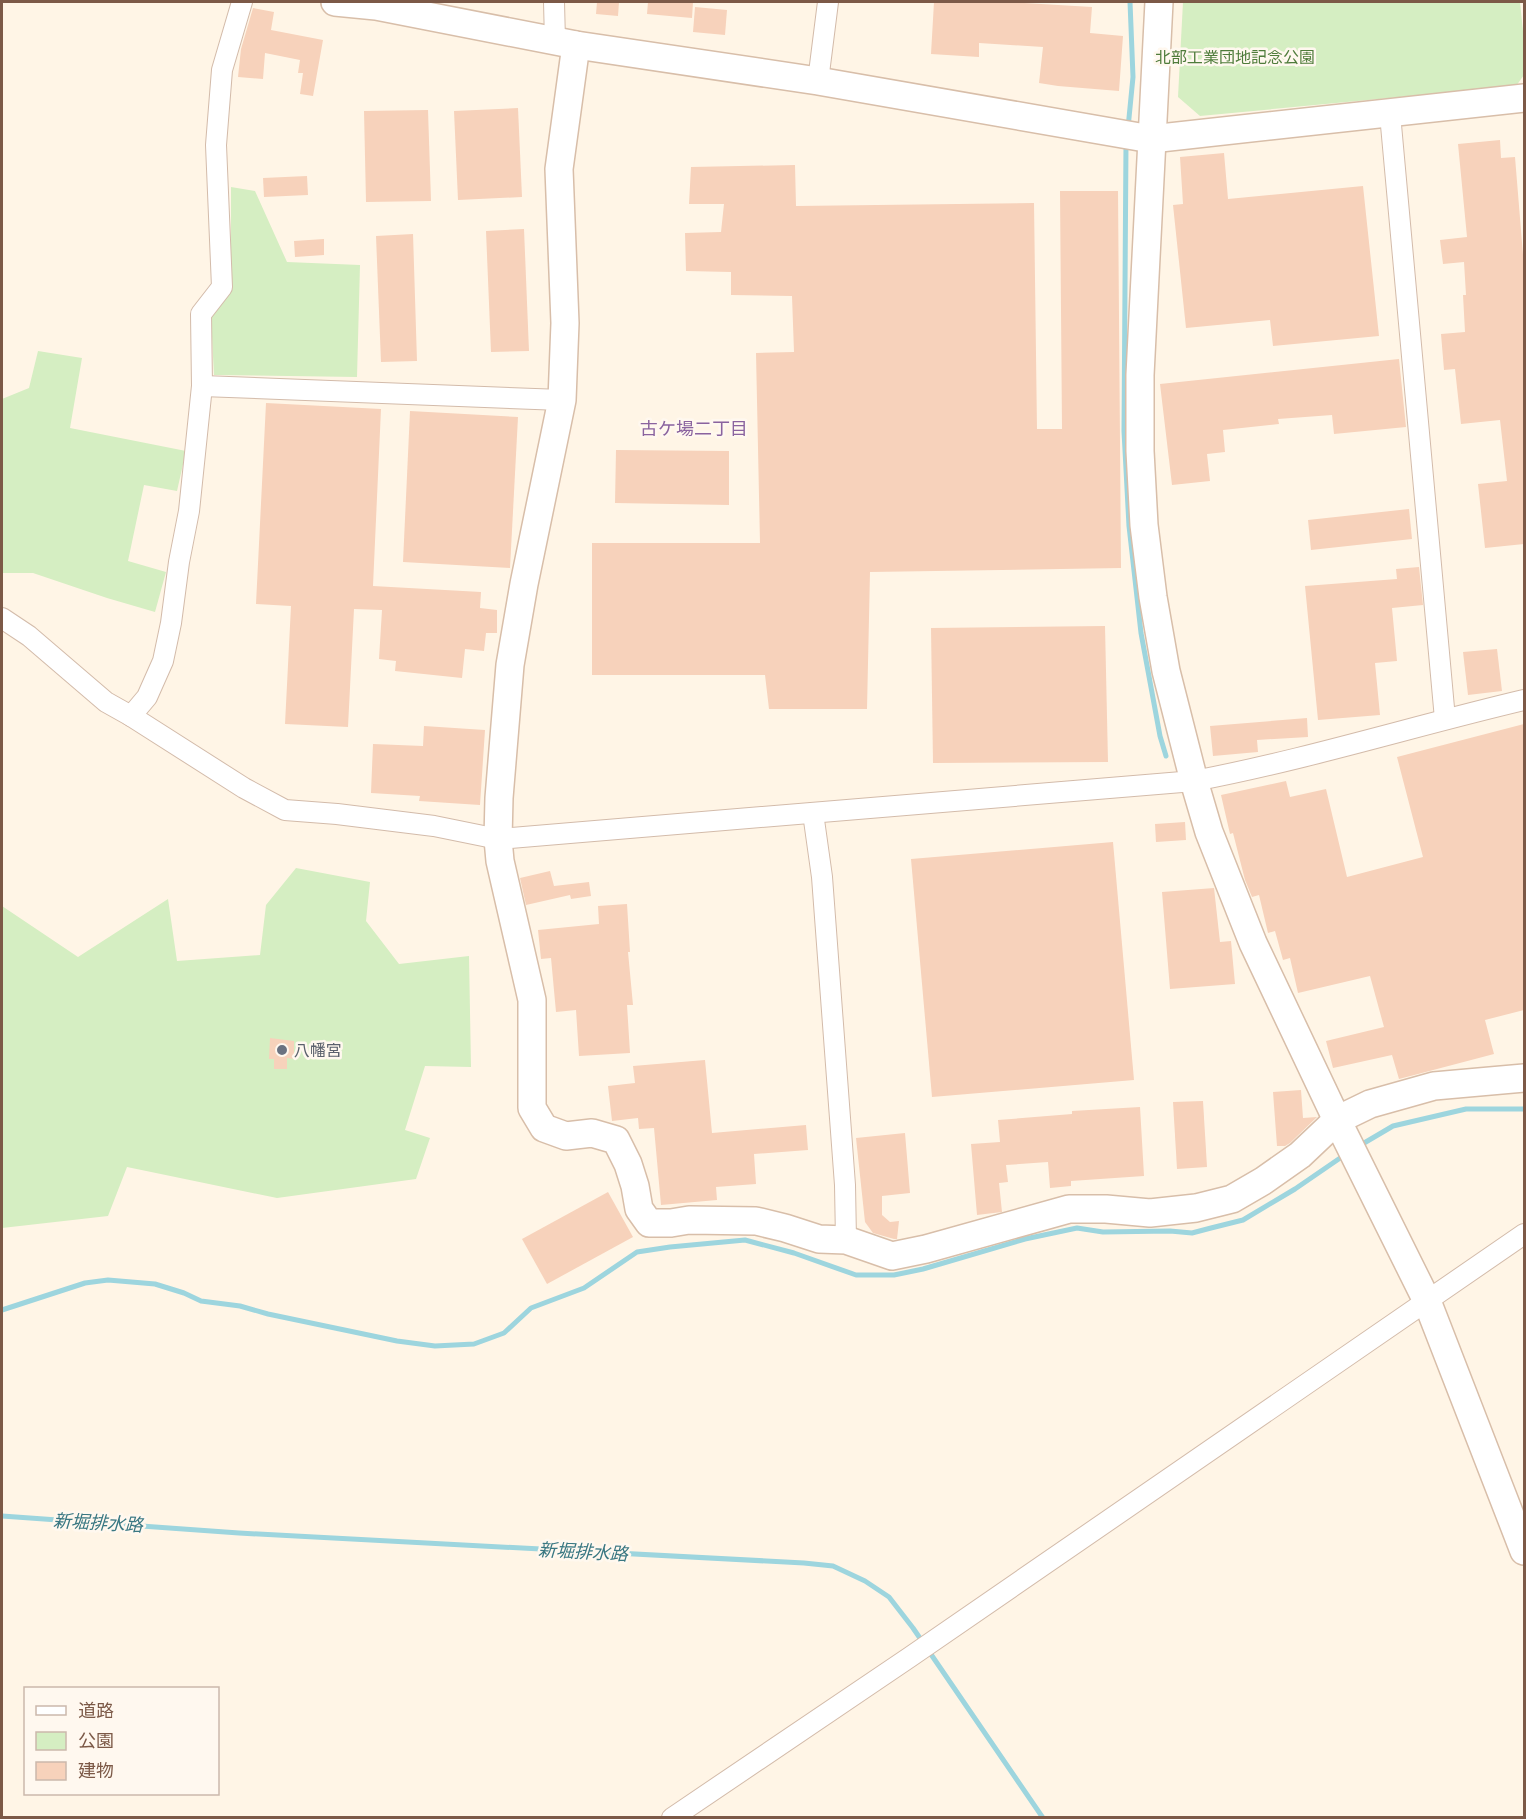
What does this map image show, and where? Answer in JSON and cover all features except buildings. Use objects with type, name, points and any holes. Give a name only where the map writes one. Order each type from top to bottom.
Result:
[{"type":"street","points":[[131,716],[147,698],[163,661],[189,511],[202,386],[201,314],[222,287],[216,145],[222,70],[242,2]]},
{"type":"street","points":[[335,2],[376,6],[566,43],[818,81],[1151,139],[1524,99]]},
{"type":"street","points":[[554,2],[566,43],[559,169],[565,323],[562,399],[524,584],[510,665],[499,798],[498,839],[500,861],[532,1000],[532,1107],[544,1128],[566,1136],[592,1133],[616,1140],[628,1164],[635,1185],[639,1209],[649,1223],[689,1220],[756,1221],[819,1239],[846,1240],[892,1256],[926,1249],[1069,1209],[1106,1209],[1150,1214],[1196,1208],[1232,1199],[1300,1155],[1337,1120],[1370,1104],[1434,1086],[1524,1078]]},
{"type":"street","points":[[818,81],[828,2]]},
{"type":"street","points":[[1159,2],[1140,375],[1143,525],[1166,671],[1209,832],[1253,943],[1337,1120],[1427,1301],[1524,1551]]},
{"type":"street","points":[[1390,114],[1445,719]]},
{"type":"street","points":[[202,386],[562,399]]},
{"type":"street","points":[[2,618],[29,636],[106,702],[244,788],[285,810],[434,825],[498,839],[1194,781],[1241,772],[1524,700]]},
{"type":"street","points":[[813,813],[822,877],[845,1185],[846,1240]]},
{"type":"street","points":[[672,1818],[1524,1234]]},
{"type":"green space","name":"北部工業団地記念公園","points":[[1183,2],[1520,2],[1524,41],[1524,75],[1516,86],[1200,116],[1178,97]]},
{"type":"green space","points":[[231,187],[255,191],[287,262],[360,265],[357,377],[214,375],[211,317],[231,288]]},
{"type":"green space","points":[[38,351],[82,358],[70,428],[186,451],[177,491],[144,485],[128,561],[166,572],[155,612],[33,573],[2,573],[2,399],[29,388]]},
{"type":"green space","points":[[296,868],[370,882],[366,921],[399,964],[469,956],[471,1067],[425,1066],[405,1130],[430,1138],[416,1179],[277,1198],[127,1167],[108,1216],[2,1228],[2,906],[78,957],[168,899],[177,961],[260,955],[266,905]]},
{"type":"waterway","points":[[1128,128],[1133,77],[1130,2]]},
{"type":"waterway","points":[[1126,143],[1124,431],[1129,526],[1141,633],[1160,736],[1166,756]]},
{"type":"waterway","points":[[1359,1146],[1393,1126],[1466,1109],[1524,1109]]},
{"type":"waterway","points":[[2,1310],[85,1283],[108,1280],[155,1284],[201,1301],[240,1306],[397,1341],[435,1346],[474,1344],[504,1333],[531,1308],[584,1288],[637,1252],[745,1240],[794,1253],[856,1275],[894,1275],[923,1269],[1025,1239],[1077,1228],[1103,1232],[1192,1233],[1243,1220],[1295,1189],[1346,1154]]},
{"type":"waterway","name":"新堀排水路","points":[[2,1516],[239,1533],[833,1566],[865,1581],[889,1597],[913,1628],[1043,1818]]},
{"type":"place","name":"八幡宮","points":[[282,1050]]},
{"type":"district","name":"古ケ場二丁目","points":[[694,428]]}]
